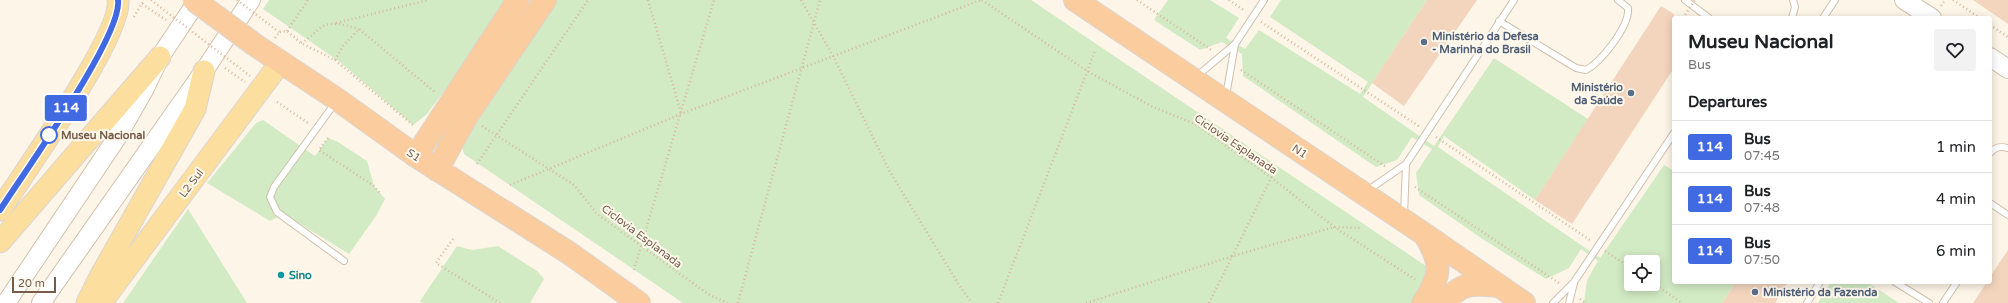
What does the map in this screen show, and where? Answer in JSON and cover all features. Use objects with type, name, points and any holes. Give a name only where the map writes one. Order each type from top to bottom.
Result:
[{"type":"highway","name":"S1","points":[[194,0],[280,63],[338,100],[416,156],[569,253],[639,303]]},
{"type":"highway","points":[[416,156],[518,0]]},
{"type":"highway","points":[[437,170],[467,116],[545,0]]},
{"type":"highway","name":"N1","points":[[1075,0],[1404,220],[1524,303]]},
{"type":"highway","points":[[1424,234],[1436,254],[1439,271],[1434,299]]},
{"type":"highway","points":[[1434,299],[1458,288],[1475,284],[1498,286]]},
{"type":"main road","points":[[0,210],[95,61],[117,17],[118,0]]},
{"type":"main road","points":[[0,242],[160,56],[198,0]]},
{"type":"main road","points":[[41,303],[204,71],[251,0]]},
{"type":"main road","points":[[1904,0],[1929,16]]},
{"type":"main road","points":[[6,303],[116,139],[144,90],[160,56]]},
{"type":"main road","points":[[1992,58],[2008,69]]},
{"type":"main road","name":"L2 Sul","points":[[101,303],[280,63]]},
{"type":"main road","points":[[87,303],[194,109],[204,71]]},
{"type":"lane","points":[[1192,79],[1235,44],[1264,0]]},
{"type":"lane","points":[[1363,194],[1406,164],[1514,0]]},
{"type":"lane","points":[[1499,21],[1576,68],[1586,70],[1593,66],[1612,44],[1627,20],[1628,8],[1618,0]]},
{"type":"lane","points":[[1685,0],[1707,16]]},
{"type":"lane","points":[[1793,0],[1795,7],[1793,16]]},
{"type":"lane","points":[[1824,16],[1834,0]]},
{"type":"lane","points":[[1226,101],[1235,44]]},
{"type":"lane","points":[[338,100],[274,187],[270,197],[277,212],[344,261]]},
{"type":"lane","points":[[1569,303],[1570,291],[1574,282],[1672,136]]},
{"type":"lane","points":[[1992,151],[2002,146],[2008,148]]},
{"type":"lane","points":[[1404,220],[1406,164]]},
{"type":"lane","points":[[1992,204],[2008,215]]},
{"type":"lane","points":[[1807,303],[1819,284]]},
{"type":"lane","points":[[1898,284],[1929,303]]},
{"type":"lane","points":[[1943,303],[1956,284]]},
{"type":"lane","points":[[1553,303],[1570,291]]},
{"type":"path","points":[[151,0],[250,76]]},
{"type":"path","points":[[237,0],[279,32],[287,31],[301,43],[335,60],[413,125]]},
{"type":"path","points":[[287,31],[308,0]]},
{"type":"path","points":[[301,43],[310,39],[324,25],[428,0]]},
{"type":"path","points":[[477,164],[588,0]]},
{"type":"path","points":[[648,0],[681,114]]},
{"type":"path","points":[[634,270],[714,0]]},
{"type":"path","points":[[801,0],[833,56],[890,172],[961,288],[972,303]]},
{"type":"path","points":[[738,303],[820,0]]},
{"type":"path","points":[[510,186],[681,114],[982,0]]},
{"type":"path","name":"Ciclovia Esplanada","points":[[982,0],[1087,71],[1153,107],[1195,124],[1272,178],[1334,227],[1434,299]]},
{"type":"path","points":[[1137,0],[1221,56]]},
{"type":"path","points":[[1684,16],[1695,0]]},
{"type":"path","points":[[1953,0],[1977,16]]},
{"type":"path","points":[[142,4],[168,21]]},
{"type":"path","points":[[336,23],[358,29],[440,97]]},
{"type":"path","points":[[1992,26],[2008,37]]},
{"type":"path","points":[[335,60],[343,46],[358,29]]},
{"type":"path","points":[[998,303],[1095,51]]},
{"type":"path","points":[[1232,64],[1394,173]]},
{"type":"path","points":[[225,68],[246,82]]},
{"type":"path","points":[[278,102],[309,124]]},
{"type":"path","name":"Ciclovia Esplanada","points":[[480,125],[574,185],[597,214],[708,294],[727,303]]},
{"type":"path","points":[[328,138],[319,150],[374,186],[380,193]]},
{"type":"path","points":[[1209,303],[1275,170]]},
{"type":"path","points":[[1405,180],[1570,291],[1585,303]]},
{"type":"path","points":[[1086,303],[1233,256],[1334,227],[1362,228]]},
{"type":"path","points":[[453,239],[436,263],[500,303]]},
{"type":"path","points":[[1660,288],[1682,303]]},
{"type":"green space","points":[[269,0],[509,0],[458,73],[426,115],[413,125],[340,62],[263,9]]},
{"type":"green space","points":[[554,0],[1031,0],[1429,268],[1415,303],[683,303],[464,154],[462,146],[483,105]]},
{"type":"green space","points":[[1168,0],[1210,0],[1239,18],[1226,38],[1245,49],[1259,30],[1360,94],[1368,82],[1270,17],[1281,0],[1427,0],[1363,97],[1434,146],[1494,58],[1588,119],[1535,200],[1444,136],[1438,147],[1600,258],[1664,165],[1672,170],[1672,284],[1735,284],[1722,303],[1584,303],[1587,280],[1598,261],[1581,249],[1569,268],[1546,279],[1484,240],[1419,195],[1416,173],[1432,149],[1412,137],[1397,160],[1376,167],[1243,76],[1242,54],[1222,42],[1200,50],[1154,20]]},
{"type":"green space","points":[[263,120],[315,156],[328,138],[338,142],[367,161],[374,186],[385,199],[376,216],[349,254],[284,214],[270,221],[207,183],[256,123]]},
{"type":"green space","points":[[188,209],[247,303],[123,303]]},
{"type":"green space","points":[[457,246],[472,250],[498,246],[537,271],[544,279],[530,303],[423,303],[420,301]]},
{"type":"green space","points":[[1830,284],[1870,284],[1899,303],[1818,303]]},
{"type":"building","name":"Ministério da Defesa - Marinha do Brasil","points":[[1427,0],[1477,0],[1404,106],[1372,83]]},
{"type":"building","points":[[1973,0],[2008,0],[2008,24]]},
{"type":"building","name":"Ministério da Saúde","points":[[1661,6],[1674,14],[1674,16],[1672,16],[1672,71],[1572,224],[1535,200]]},
{"type":"building","points":[[2008,250],[2008,303],[1973,303],[1986,284],[1992,284],[1992,274]]},
{"type":"building","name":"Ministério da Fazenda","points":[[1735,284],[1787,284],[1775,303],[1722,303]]},
{"type":"bus line","name":"114","points":[[0,210],[95,61],[117,17],[119,6],[118,0]]},
{"type":"place","name":"Ministério da Defesa - Marinha do Brasil","points":[[1424,42]]},
{"type":"place","name":"Ministério da Saúde","points":[[1631,93]]},
{"type":"place","name":"Museu Nacional","points":[[49,135]]},
{"type":"place","name":"Sino","points":[[281,275]]},
{"type":"place","name":"Ministério da Fazenda","points":[[1755,292]]}]
